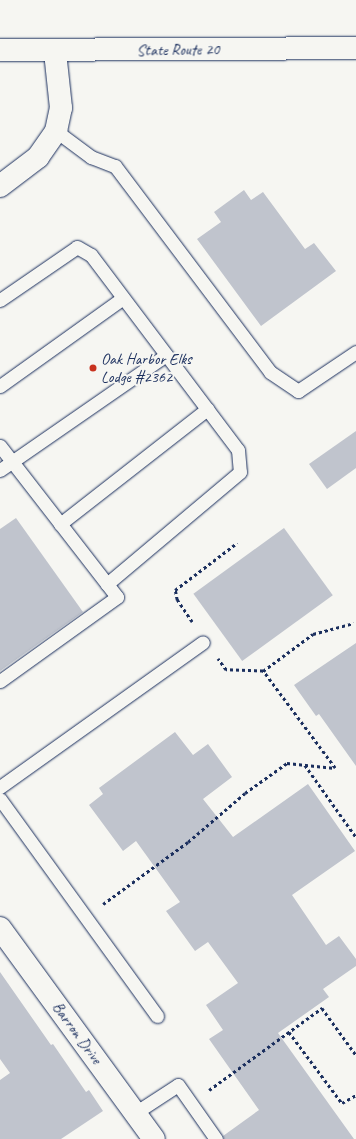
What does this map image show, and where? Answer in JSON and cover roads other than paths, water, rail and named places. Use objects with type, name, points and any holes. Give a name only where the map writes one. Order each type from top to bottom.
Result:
[{"type":"street","name":"State Route 20","points":[[0,50],[55,52],[356,48]]},
{"type":"street","points":[[0,186],[38,157],[56,131],[60,108],[55,52]]},
{"type":"street","name":"Barron Drive","points":[[0,928],[154,1139]]},
{"type":"lane","points":[[56,131],[91,157],[114,166],[270,372],[298,392],[356,352]]},
{"type":"lane","points":[[0,300],[77,247],[91,255],[238,450],[240,472],[107,584]]},
{"type":"lane","points":[[0,386],[123,298]]},
{"type":"lane","points":[[0,470],[166,356]]},
{"type":"lane","points":[[60,524],[207,409]]},
{"type":"lane","points":[[0,446],[118,597],[0,681]]},
{"type":"lane","points":[[0,787],[204,641]]},
{"type":"lane","points":[[0,799],[157,1016]]},
{"type":"lane","points":[[135,1113],[178,1086],[216,1139]]},
{"type":"place","name":"Oak Harbor Elks Lodge #2362","points":[[93,368]]}]
